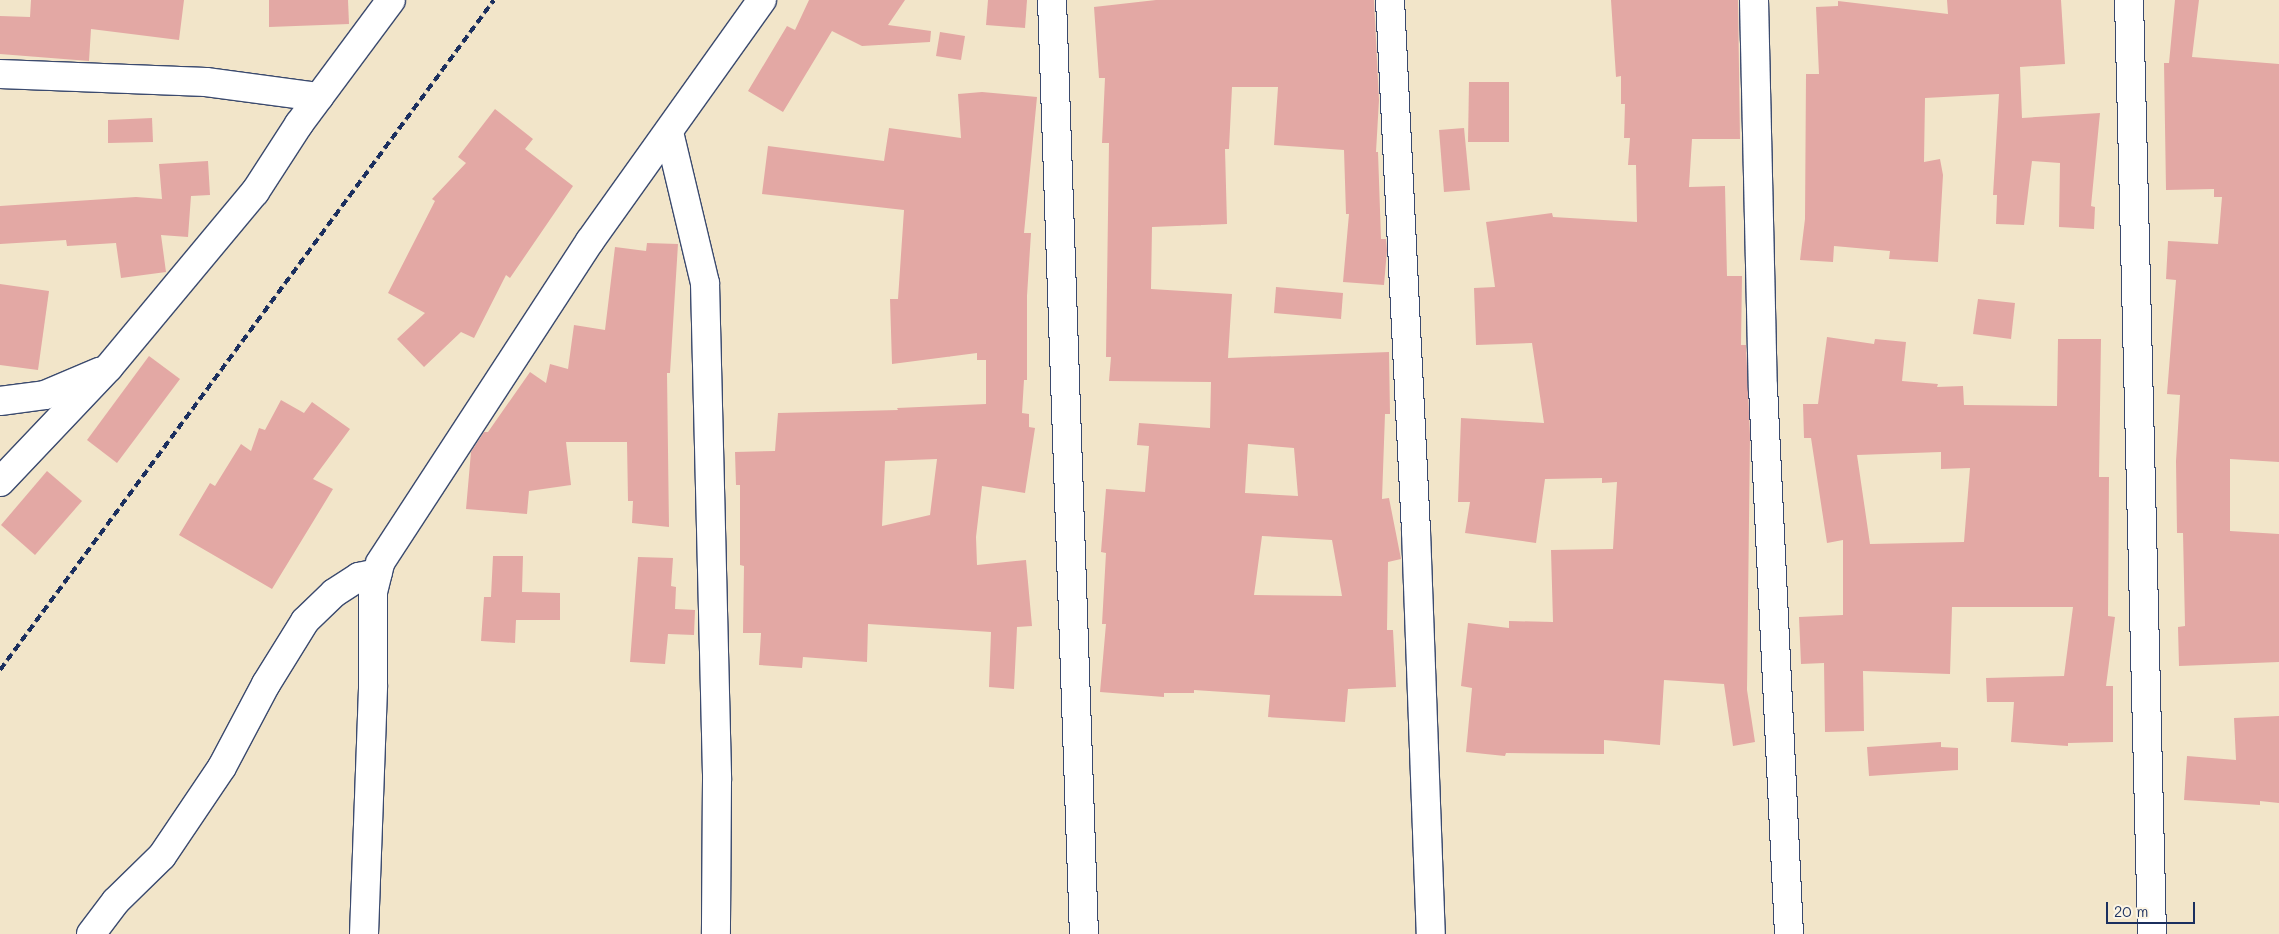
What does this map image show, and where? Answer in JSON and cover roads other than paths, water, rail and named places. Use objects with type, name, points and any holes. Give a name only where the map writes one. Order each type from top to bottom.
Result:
[{"type":"street","points":[[0,482],[109,367],[255,192],[319,97],[391,0]]},
{"type":"street","points":[[364,934],[374,685],[373,592],[380,563],[423,494],[590,241],[762,0]]},
{"type":"street","points":[[1052,0],[1084,934]]},
{"type":"street","points":[[1390,0],[1416,531],[1430,934]]},
{"type":"street","points":[[1754,0],[1763,388],[1789,934]]},
{"type":"street","points":[[2129,0],[2152,934]]},
{"type":"street","points":[[0,74],[206,82],[319,97]]},
{"type":"street","points":[[668,132],[706,283],[718,780],[716,934]]},
{"type":"street","points":[[0,401],[45,395],[109,367]]},
{"type":"street","points":[[91,934],[116,901],[162,856],[222,767],[266,684],[305,621],[334,593],[359,578],[378,573]]},
{"type":"railway","points":[[0,670],[494,0]]}]
